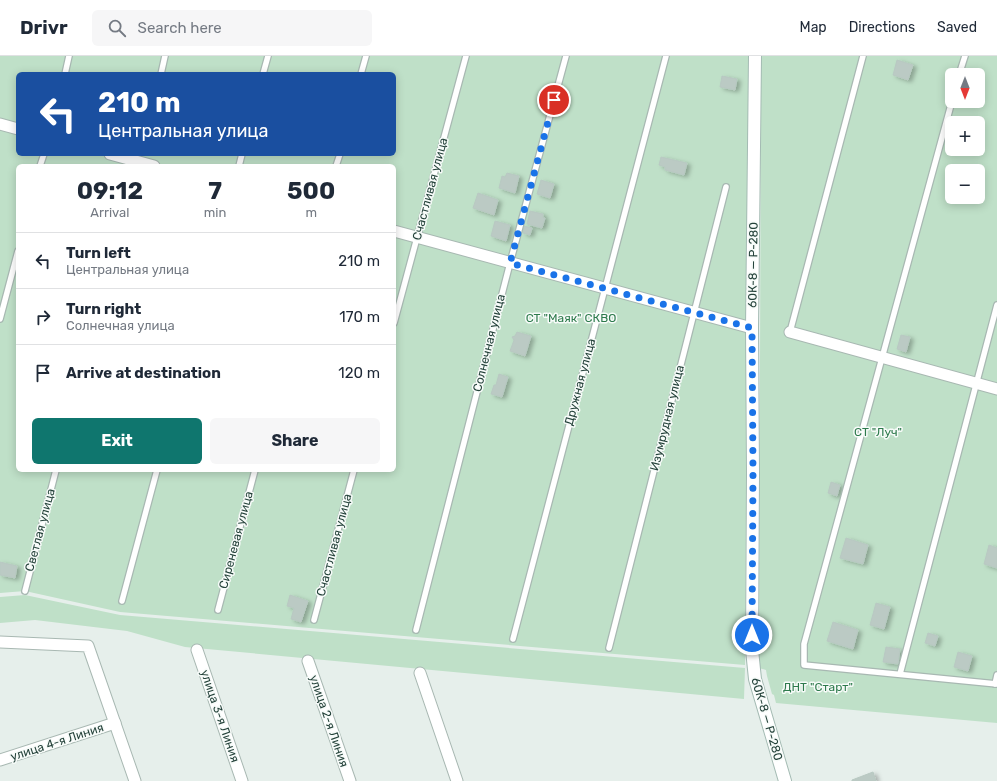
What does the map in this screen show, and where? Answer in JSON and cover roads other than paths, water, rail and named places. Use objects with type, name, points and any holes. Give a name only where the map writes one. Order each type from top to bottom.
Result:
[{"type":"street","name":"60К-8 — Р-280","points":[[755,56],[752,328],[753,665],[755,679],[785,781]]},
{"type":"street","points":[[0,124],[16,128]]},
{"type":"street","points":[[118,156],[148,164]]},
{"type":"street","points":[[396,232],[752,328]]},
{"type":"street","points":[[790,332],[997,389]]},
{"type":"street","name":"улица 4-я Линия","points":[[0,642],[88,646],[135,781]]},
{"type":"street","name":"улица 3-я Линия","points":[[197,650],[242,781]]},
{"type":"street","name":"улица 2-я Линия","points":[[308,661],[350,781]]},
{"type":"street","points":[[420,673],[457,781]]},
{"type":"street","name":"улица 4-я Линия","points":[[0,760],[115,723]]},
{"type":"lane","points":[[66,72],[70,56]]},
{"type":"lane","points":[[162,72],[166,56]]},
{"type":"lane","points":[[264,72],[268,56]]},
{"type":"lane","points":[[362,72],[366,56]]},
{"type":"lane","name":"Счастливая улица","points":[[396,316],[466,56]]},
{"type":"lane","name":"Солнечная улица","points":[[416,630],[510,263],[566,56]]},
{"type":"lane","name":"Дружная улица","points":[[513,639],[666,56]]},
{"type":"lane","points":[[790,332],[863,56]]},
{"type":"lane","points":[[961,68],[965,56]]},
{"type":"lane","points":[[950,108],[804,644],[804,665],[996,684],[997,675]]},
{"type":"lane","name":"Изумрудная улица","points":[[609,648],[726,187]]},
{"type":"lane","points":[[0,319],[16,259]]},
{"type":"lane","points":[[900,674],[997,305]]},
{"type":"lane","name":"Светлая улица","points":[[25,591],[55,472]]},
{"type":"lane","points":[[122,601],[156,472]]},
{"type":"lane","name":"Сиреневая улица","points":[[218,610],[254,472]]},
{"type":"lane","name":"Счастливая улица","points":[[314,620],[353,472]]},
{"type":"park label","name":"СТ \"Маяк\" СКВО","points":[[571,318]]},
{"type":"park label","name":"СТ \"Луч\"","points":[[878,432]]},
{"type":"park label","name":"ДНТ \"Старт\"","points":[[818,687]]}]
